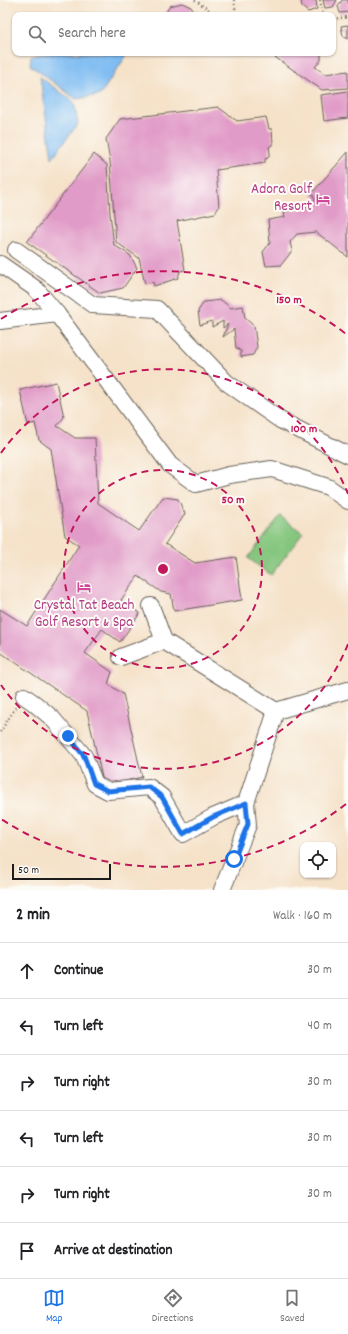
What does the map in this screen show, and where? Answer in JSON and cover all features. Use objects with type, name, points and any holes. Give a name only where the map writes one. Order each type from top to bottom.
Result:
[{"type":"lane","points":[[16,250],[93,305],[157,309],[226,382],[280,420],[348,455]]},
{"type":"lane","points":[[0,264],[36,289],[57,314],[170,465],[196,484],[229,475],[272,469],[328,487],[348,501]]},
{"type":"lane","points":[[0,321],[57,314]]},
{"type":"lane","points":[[151,606],[164,641],[276,711],[348,690]]},
{"type":"lane","points":[[121,657],[164,641]]},
{"type":"lane","points":[[24,696],[52,718],[84,756],[94,784],[108,791],[149,787],[162,797],[183,834],[213,817],[246,803]]},
{"type":"lane","points":[[222,890],[248,824],[246,803],[276,711]]},
{"type":"path","points":[[195,0],[212,12]]},
{"type":"path","points":[[234,0],[236,12]]},
{"type":"path","points":[[320,0],[322,12]]},
{"type":"path","points":[[336,19],[348,17]]},
{"type":"path","points":[[0,732],[24,696]]},
{"type":"green space","points":[[280,516],[303,533],[271,575],[248,558]]},
{"type":"water","points":[[31,56],[126,56],[100,95],[76,99],[30,65]]},
{"type":"water","points":[[40,77],[74,102],[78,124],[52,158]]},
{"type":"building","points":[[301,0],[316,0],[317,9],[308,12],[302,7]]},
{"type":"building","points":[[323,0],[337,0],[333,7],[325,8]]},
{"type":"building","points":[[342,0],[348,0],[348,12],[340,13],[338,6]]},
{"type":"building","points":[[182,3],[191,7],[194,12],[166,12],[170,6]]},
{"type":"building","points":[[348,25],[348,39],[343,36],[341,26]]},
{"type":"building","points":[[273,56],[321,56],[321,60],[315,67],[325,74],[348,71],[348,88],[322,90]]},
{"type":"building","points":[[348,91],[348,118],[324,121],[321,95]]},
{"type":"building","points":[[218,107],[237,121],[266,117],[269,129],[272,129],[273,144],[269,147],[270,153],[268,158],[265,159],[265,163],[216,170],[219,207],[215,213],[177,221],[185,270],[180,271],[178,278],[154,286],[153,282],[145,284],[139,258],[116,242],[110,161],[106,139],[120,119]]},
{"type":"building","points":[[348,152],[348,257],[316,232],[297,234],[290,242],[292,251],[281,265],[266,266],[263,252],[270,243],[268,220],[285,217],[284,212],[308,207],[315,199],[312,193]]},
{"type":"building","points":[[94,154],[107,165],[110,214],[114,245],[130,255],[137,268],[123,288],[100,293],[27,242]]},
{"type":"building","points":[[221,300],[231,308],[243,306],[245,318],[254,326],[257,347],[253,355],[241,357],[241,351],[236,348],[234,329],[223,337],[228,324],[223,328],[223,321],[212,327],[212,321],[200,325],[198,311],[204,302]]},
{"type":"building","points":[[56,382],[64,417],[57,426],[75,438],[95,438],[98,503],[139,531],[163,497],[178,499],[185,514],[165,544],[195,563],[236,557],[242,600],[174,611],[171,594],[161,592],[138,576],[121,600],[140,613],[120,642],[102,629],[85,653],[112,672],[108,684],[123,694],[142,777],[104,786],[87,711],[0,652],[0,609],[27,626],[79,545],[65,536],[51,449],[39,440],[35,423],[28,425],[20,390]]},
{"type":"place","name":"Adora Golf Resort","points":[[323,199]]},
{"type":"place","name":"Crystal Tat Beach Golf Resort & Spa","points":[[84,587]]},
{"type":"route","points":[[68,736],[84,756],[94,784],[108,791],[149,787],[162,797],[183,834],[213,817],[246,803],[248,824],[234,859]]}]
